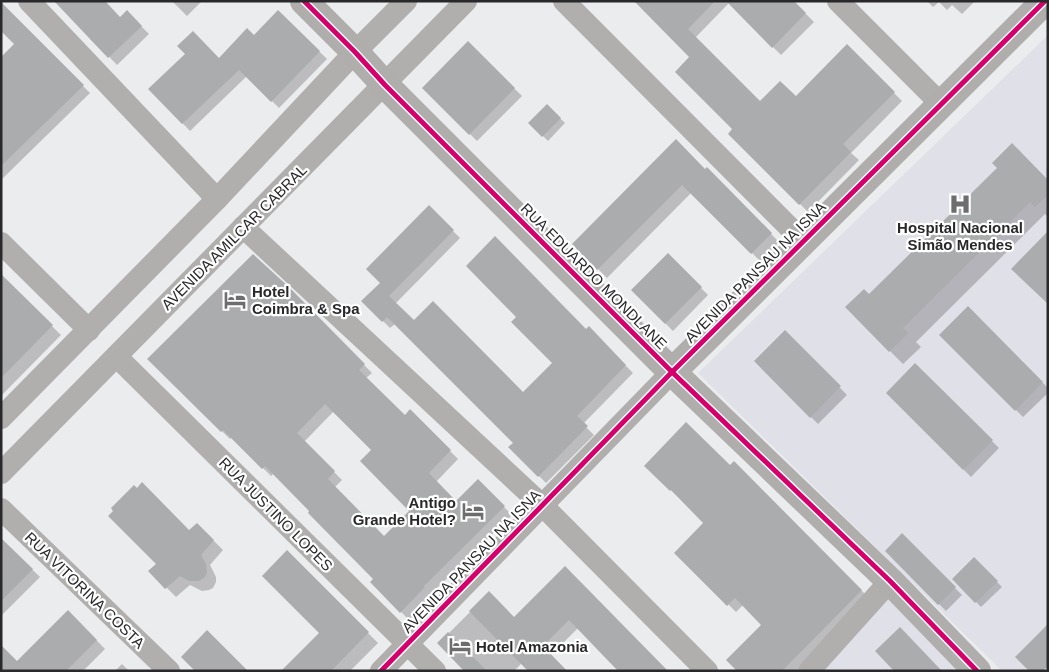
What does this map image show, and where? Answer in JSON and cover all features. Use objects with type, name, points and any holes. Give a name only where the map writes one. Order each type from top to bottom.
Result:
[{"type":"street","points":[[29,1],[217,199]]},
{"type":"street","name":"RUA EDUARDO MONDLANE","points":[[304,1],[385,85],[672,372],[890,582],[977,671]]},
{"type":"street","points":[[1,418],[217,199],[355,52],[406,1]]},
{"type":"street","name":"AVENIDA AMILCAR CABRAL","points":[[1,473],[466,1]]},
{"type":"street","points":[[564,1],[804,242]]},
{"type":"street","points":[[838,1],[942,106]]},
{"type":"street","name":"AVENIDA PANSAU NA ISNA","points":[[381,671],[672,372],[942,106],[1045,1]]},
{"type":"street","points":[[243,227],[543,506],[707,671]]},
{"type":"street","points":[[1,243],[89,330]]},
{"type":"street","name":"RUA JUSTINO LOPES","points":[[117,357],[435,671]]},
{"type":"street","name":"RUA VITORINA COSTA","points":[[1,509],[169,671]]},
{"type":"street","points":[[809,671],[890,582]]},
{"type":"shaded area","name":"Hospital Nacional Simão Mendes","points":[[1048,35],[1048,671],[1002,671],[698,373]]},
{"type":"shaded area","points":[[890,581],[977,671],[809,671]]},
{"type":"building","points":[[54,1],[105,1],[120,17],[127,10],[142,26],[108,58]]},
{"type":"building","points":[[634,1],[715,1],[688,29],[760,101],[780,81],[796,96],[847,44],[895,92],[843,144],[851,152],[799,205],[728,134],[732,129],[675,72],[689,57]]},
{"type":"building","points":[[726,1],[794,1],[806,13],[772,48]]},
{"type":"building","points":[[1,2],[84,85],[1,166],[1,57],[14,44],[1,31]]},
{"type":"building","points":[[278,10],[320,51],[271,102],[239,70],[182,124],[148,89],[185,54],[177,46],[193,31],[219,58],[247,28],[254,35]]},
{"type":"building","points":[[468,41],[515,88],[469,135],[422,88]]},
{"type":"building","points":[[547,104],[561,118],[542,137],[528,123]]},
{"type":"building","points":[[676,139],[705,169],[707,167],[772,233],[751,254],[682,185],[597,270],[572,244]]},
{"type":"building","points":[[1012,143],[1048,180],[1048,195],[1035,207],[1030,202],[903,328],[908,333],[889,352],[845,307],[864,289],[869,294],[997,168],[992,163]]},
{"type":"building","points":[[429,205],[454,230],[389,296],[414,320],[433,301],[523,392],[552,363],[511,322],[516,317],[466,266],[495,236],[586,329],[589,326],[626,365],[577,416],[588,426],[538,477],[508,447],[513,443],[387,317],[382,322],[361,301],[380,283],[366,269]]},
{"type":"building","points":[[1048,231],[1048,304],[1011,269]]},
{"type":"building","points":[[668,253],[702,287],[665,324],[631,290]]},
{"type":"building","points":[[253,254],[290,288],[365,364],[359,370],[405,415],[410,409],[451,450],[429,473],[456,501],[478,479],[505,506],[424,586],[400,613],[370,582],[373,579],[265,466],[262,469],[223,430],[221,432],[147,359]],"holes":[[[325,404],[371,450],[360,461],[409,511],[384,536],[328,479],[335,471],[297,433]]]},
{"type":"building","points":[[1,274],[53,325],[1,378]]},
{"type":"building","points":[[968,306],[1043,382],[1015,411],[939,335]]},
{"type":"building","points":[[785,330],[841,386],[810,418],[754,361]]},
{"type":"building","points":[[915,363],[993,440],[963,470],[886,393]]},
{"type":"building","points":[[686,422],[730,465],[734,461],[862,590],[782,671],[737,671],[726,660],[761,625],[735,598],[727,606],[674,553],[703,523],[644,466]]},
{"type":"building","points":[[142,482],[189,530],[197,523],[214,540],[201,555],[206,564],[207,572],[205,577],[199,581],[189,581],[180,576],[165,589],[148,571],[156,564],[108,516],[113,511],[111,508],[134,485],[137,488]]},
{"type":"building","points":[[902,533],[956,587],[938,605],[885,551]]},
{"type":"building","points":[[1,538],[33,569],[1,601]]},
{"type":"building","points":[[287,550],[369,632],[331,671],[281,671],[319,633],[262,576]]},
{"type":"building","points":[[974,557],[998,581],[975,603],[952,579]]},
{"type":"building","points":[[565,566],[668,671],[618,671],[569,620],[543,646],[567,671],[528,671],[469,611],[489,591],[514,617]]},
{"type":"building","points":[[68,610],[97,640],[66,671],[1,671],[1,645],[17,661]]},
{"type":"building","points":[[1048,624],[1048,666],[1043,671],[1029,671],[1015,657]]},
{"type":"building","points":[[900,627],[942,671],[894,671],[875,651]]},
{"type":"building","points":[[207,630],[248,671],[195,671],[181,657]]},
{"type":"building","points":[[448,632],[487,671],[464,671],[437,643]]},
{"type":"cycle path","points":[[304,1],[385,85],[672,372],[890,581],[977,671]]},
{"type":"cycle path","points":[[381,671],[672,372],[1045,1]]},
{"type":"place","name":"Hospital Nacional Simão Mendes","points":[[960,204]]},
{"type":"place","name":"Hotel Coimbra & Spa","points":[[235,300]]},
{"type":"place","name":"Antigo Grande Hotel?","points":[[473,511]]},
{"type":"place","name":"Hotel Amazonia","points":[[460,646]]}]
